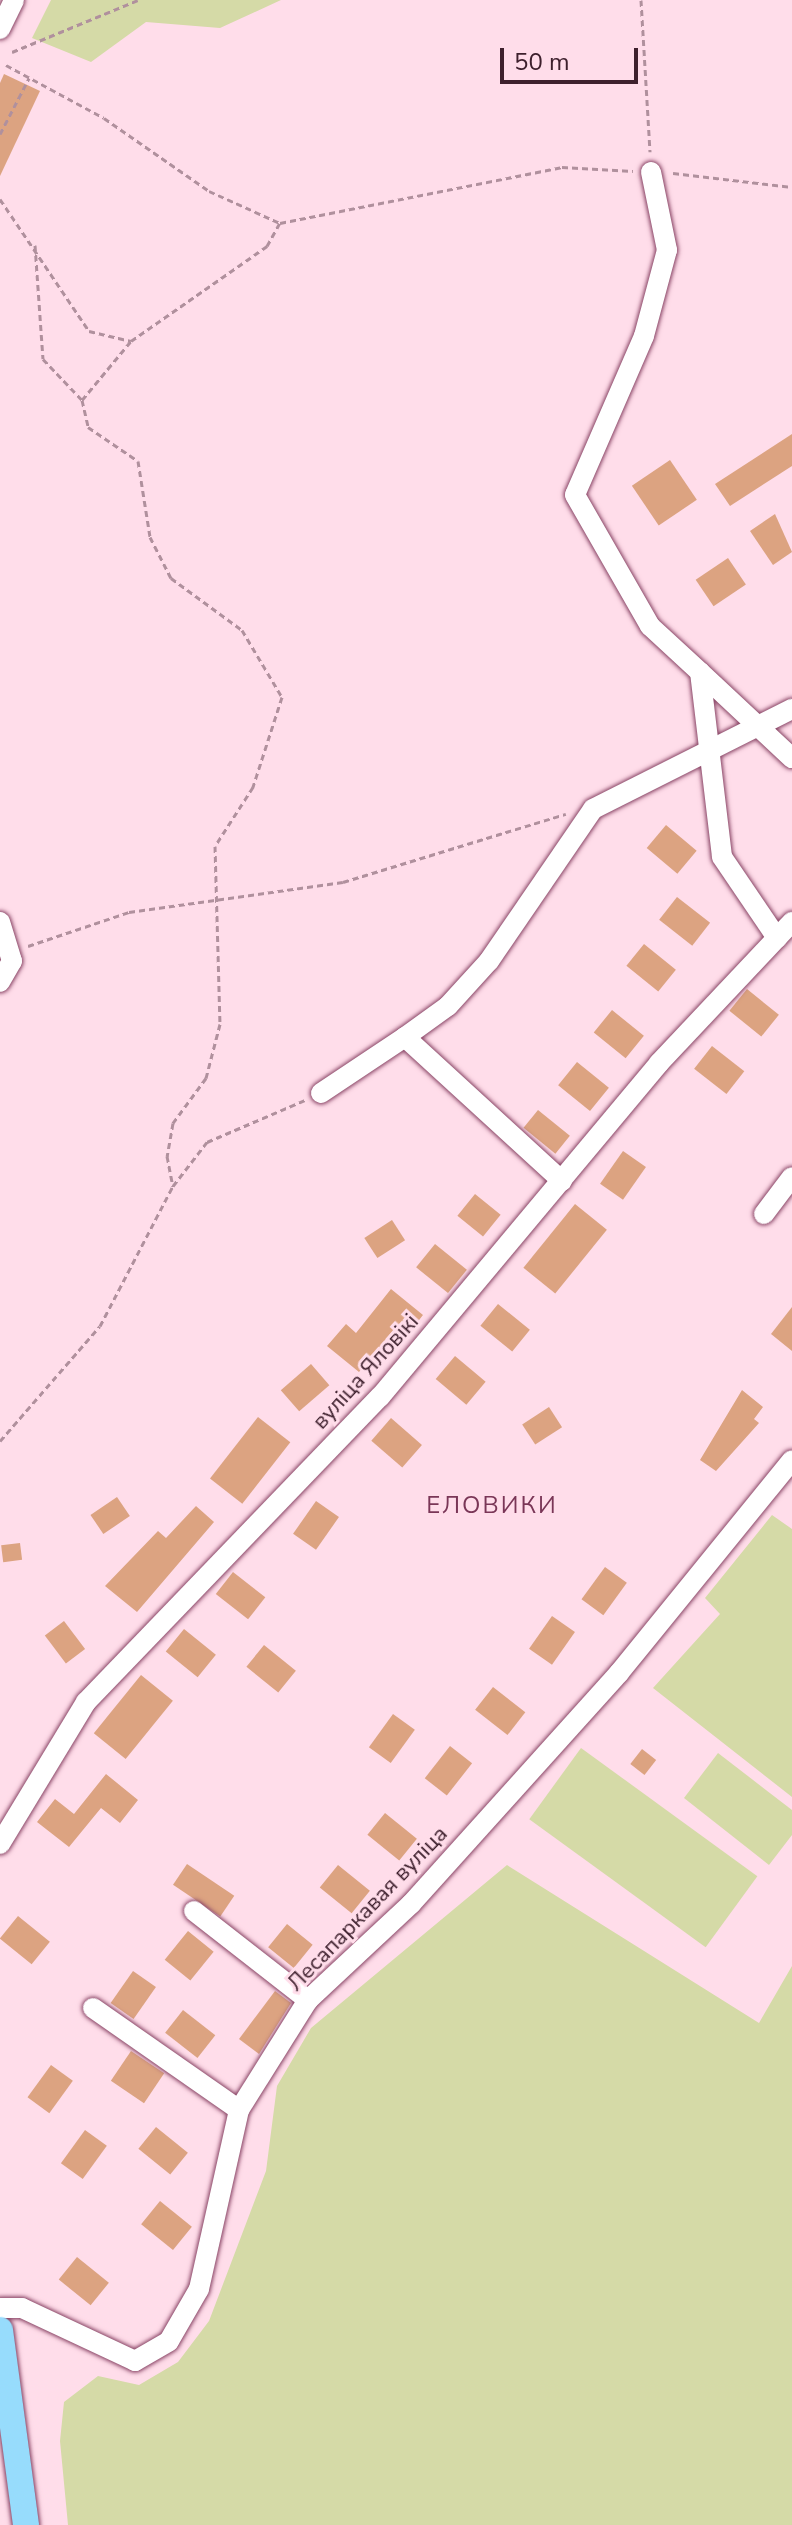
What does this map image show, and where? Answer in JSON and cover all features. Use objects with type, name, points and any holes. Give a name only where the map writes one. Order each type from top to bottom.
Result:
[{"type":"main road","points":[[0,2330],[26,2525]]},
{"type":"street","points":[[0,29],[14,0]]},
{"type":"street","points":[[651,172],[667,250],[644,336],[575,495],[650,626],[792,758]]},
{"type":"street","points":[[700,672],[714,750],[722,857],[777,938]]},
{"type":"street","points":[[321,1093],[448,1006],[489,961],[593,809],[792,709]]},
{"type":"street","points":[[0,922],[12,961],[0,982]]},
{"type":"street","name":"вуліца Яловікі","points":[[0,1844],[28,1792],[86,1702],[380,1397],[659,1063],[792,922]]},
{"type":"street","points":[[405,1037],[562,1181]]},
{"type":"street","points":[[764,1214],[792,1177]]},
{"type":"street","name":"Лесапаркавая вуліца","points":[[0,2308],[22,2308],[135,2361],[154,2354],[179,2327],[199,2289],[239,2110],[308,2000],[411,1904],[619,1673],[792,1460]]},
{"type":"street","points":[[0,1810],[28,1792]]},
{"type":"street","points":[[194,1911],[308,2000]]},
{"type":"street","points":[[93,2008],[239,2110]]},
{"type":"path","points":[[12,52],[138,0]]},
{"type":"path","points":[[641,0],[651,172]]},
{"type":"path","points":[[6,65],[104,118],[209,191],[280,223],[562,167],[651,172],[792,187]]},
{"type":"path","points":[[0,134],[29,78]]},
{"type":"path","points":[[0,199],[35,245],[89,331],[131,341]]},
{"type":"path","points":[[82,400],[131,341],[267,246],[280,223]]},
{"type":"path","points":[[35,245],[43,359],[82,400],[88,427],[138,461],[150,537],[171,578],[242,630],[282,697],[253,787],[215,846],[221,902],[220,1024],[206,1078],[173,1123],[167,1156],[173,1186]]},
{"type":"path","points":[[8,950],[129,912],[221,902],[343,882],[593,809]]},
{"type":"path","points":[[0,1441],[100,1326],[173,1186],[207,1142],[321,1093]]},
{"type":"green space","points":[[51,0],[281,0],[220,28],[146,22],[91,62],[32,38]]},
{"type":"green space","points":[[772,1515],[792,1529],[792,1797],[653,1688],[720,1614],[705,1598]]},
{"type":"green space","points":[[581,1748],[757,1876],[706,1947],[529,1819]]},
{"type":"green space","points":[[718,1753],[792,1810],[792,1835],[769,1865],[684,1798]]},
{"type":"green space","points":[[507,1865],[759,2023],[792,1966],[792,2525],[68,2525],[60,2441],[64,2402],[98,2376],[139,2385],[178,2362],[209,2321],[266,2171],[277,2086],[311,2028]]},
{"type":"building","points":[[4,74],[40,91],[0,176],[0,83]]},
{"type":"building","points":[[792,434],[792,466],[730,506],[715,484]]},
{"type":"building","points":[[670,460],[697,500],[659,526],[632,486]]},
{"type":"building","points":[[775,514],[792,552],[773,565],[750,531]]},
{"type":"building","points":[[728,558],[746,585],[714,606],[696,580]]},
{"type":"building","points":[[666,825],[697,851],[677,874],[647,848]]},
{"type":"building","points":[[677,897],[710,923],[692,946],[659,920]]},
{"type":"building","points":[[644,944],[676,970],[658,992],[626,966]]},
{"type":"building","points":[[747,989],[779,1015],[761,1037],[729,1011]]},
{"type":"building","points":[[612,1010],[644,1036],[626,1058],[594,1033]]},
{"type":"building","points":[[712,1046],[744,1071],[726,1094],[694,1069]]},
{"type":"building","points":[[577,1062],[609,1088],[590,1111],[558,1085]]},
{"type":"building","points":[[538,1110],[570,1136],[555,1154],[524,1128]]},
{"type":"building","points":[[623,1151],[646,1167],[623,1200],[600,1184]]},
{"type":"building","points":[[475,1194],[501,1215],[483,1237],[457,1216]]},
{"type":"building","points":[[575,1204],[607,1230],[555,1294],[523,1268]]},
{"type":"building","points":[[392,1220],[405,1240],[377,1258],[364,1238]]},
{"type":"building","points":[[435,1244],[467,1270],[448,1293],[416,1267]]},
{"type":"building","points":[[391,1289],[423,1315],[405,1338],[394,1329],[359,1372],[327,1346],[346,1324],[356,1333]]},
{"type":"building","points":[[498,1304],[530,1330],[512,1352],[480,1326]]},
{"type":"building","points":[[792,1307],[792,1351],[771,1334]]},
{"type":"building","points":[[455,1356],[486,1382],[466,1405],[436,1379]]},
{"type":"building","points":[[311,1364],[329,1385],[299,1411],[281,1390]]},
{"type":"building","points":[[742,1390],[763,1407],[754,1419],[759,1423],[716,1471],[700,1460]]},
{"type":"building","points":[[549,1407],[562,1427],[535,1445],[522,1424]]},
{"type":"building","points":[[258,1417],[290,1442],[242,1504],[210,1478]]},
{"type":"building","points":[[391,1418],[422,1445],[402,1468],[371,1441]]},
{"type":"building","points":[[117,1497],[130,1516],[103,1534],[90,1515]]},
{"type":"building","points":[[316,1501],[339,1517],[316,1550],[293,1534]]},
{"type":"building","points":[[196,1506],[214,1522],[137,1612],[105,1586],[158,1531],[166,1538]]},
{"type":"building","points":[[20,1543],[22,1560],[3,1562],[1,1545]]},
{"type":"building","points":[[605,1567],[627,1583],[603,1615],[581,1599]]},
{"type":"building","points":[[233,1572],[265,1597],[248,1619],[216,1594]]},
{"type":"building","points":[[552,1616],[575,1632],[552,1665],[529,1649]]},
{"type":"building","points":[[64,1621],[85,1649],[66,1663],[45,1635]]},
{"type":"building","points":[[184,1629],[216,1655],[198,1677],[166,1652]]},
{"type":"building","points":[[264,1645],[296,1671],[278,1693],[246,1667]]},
{"type":"building","points":[[141,1675],[173,1701],[126,1759],[94,1733]]},
{"type":"building","points":[[493,1687],[525,1712],[507,1735],[475,1710]]},
{"type":"building","points":[[393,1714],[415,1730],[391,1763],[369,1747]]},
{"type":"building","points":[[450,1746],[472,1763],[447,1796],[425,1778]]},
{"type":"building","points":[[642,1749],[656,1760],[644,1775],[630,1764]]},
{"type":"building","points":[[106,1774],[138,1800],[120,1823],[101,1808],[69,1847],[37,1822],[55,1799],[74,1814]]},
{"type":"building","points":[[385,1813],[417,1839],[399,1861],[367,1835]]},
{"type":"building","points":[[187,1864],[234,1896],[220,1917],[173,1885]]},
{"type":"building","points":[[338,1865],[370,1891],[352,1913],[320,1888]]},
{"type":"building","points":[[18,1916],[50,1942],[32,1964],[0,1939]]},
{"type":"building","points":[[287,1924],[313,1945],[294,1968],[268,1947]]},
{"type":"building","points":[[188,1931],[214,1952],[190,1981],[165,1960]]},
{"type":"building","points":[[133,1971],[156,1987],[134,2019],[111,2003]]},
{"type":"building","points":[[275,1991],[291,2003],[259,2054],[239,2039]]},
{"type":"building","points":[[183,2010],[215,2035],[197,2058],[165,2033]]},
{"type":"building","points":[[131,2051],[164,2073],[144,2103],[111,2081]]},
{"type":"building","points":[[51,2065],[73,2081],[49,2113],[27,2097]]},
{"type":"building","points":[[156,2127],[188,2153],[170,2175],[138,2149]]},
{"type":"building","points":[[85,2130],[107,2146],[83,2179],[61,2163]]},
{"type":"building","points":[[160,2201],[192,2227],[173,2250],[141,2224]]},
{"type":"building","points":[[77,2257],[109,2283],[91,2305],[59,2280]]},
{"type":"district","name":"ЕЛОВИКИ","points":[[492,1506]]}]
